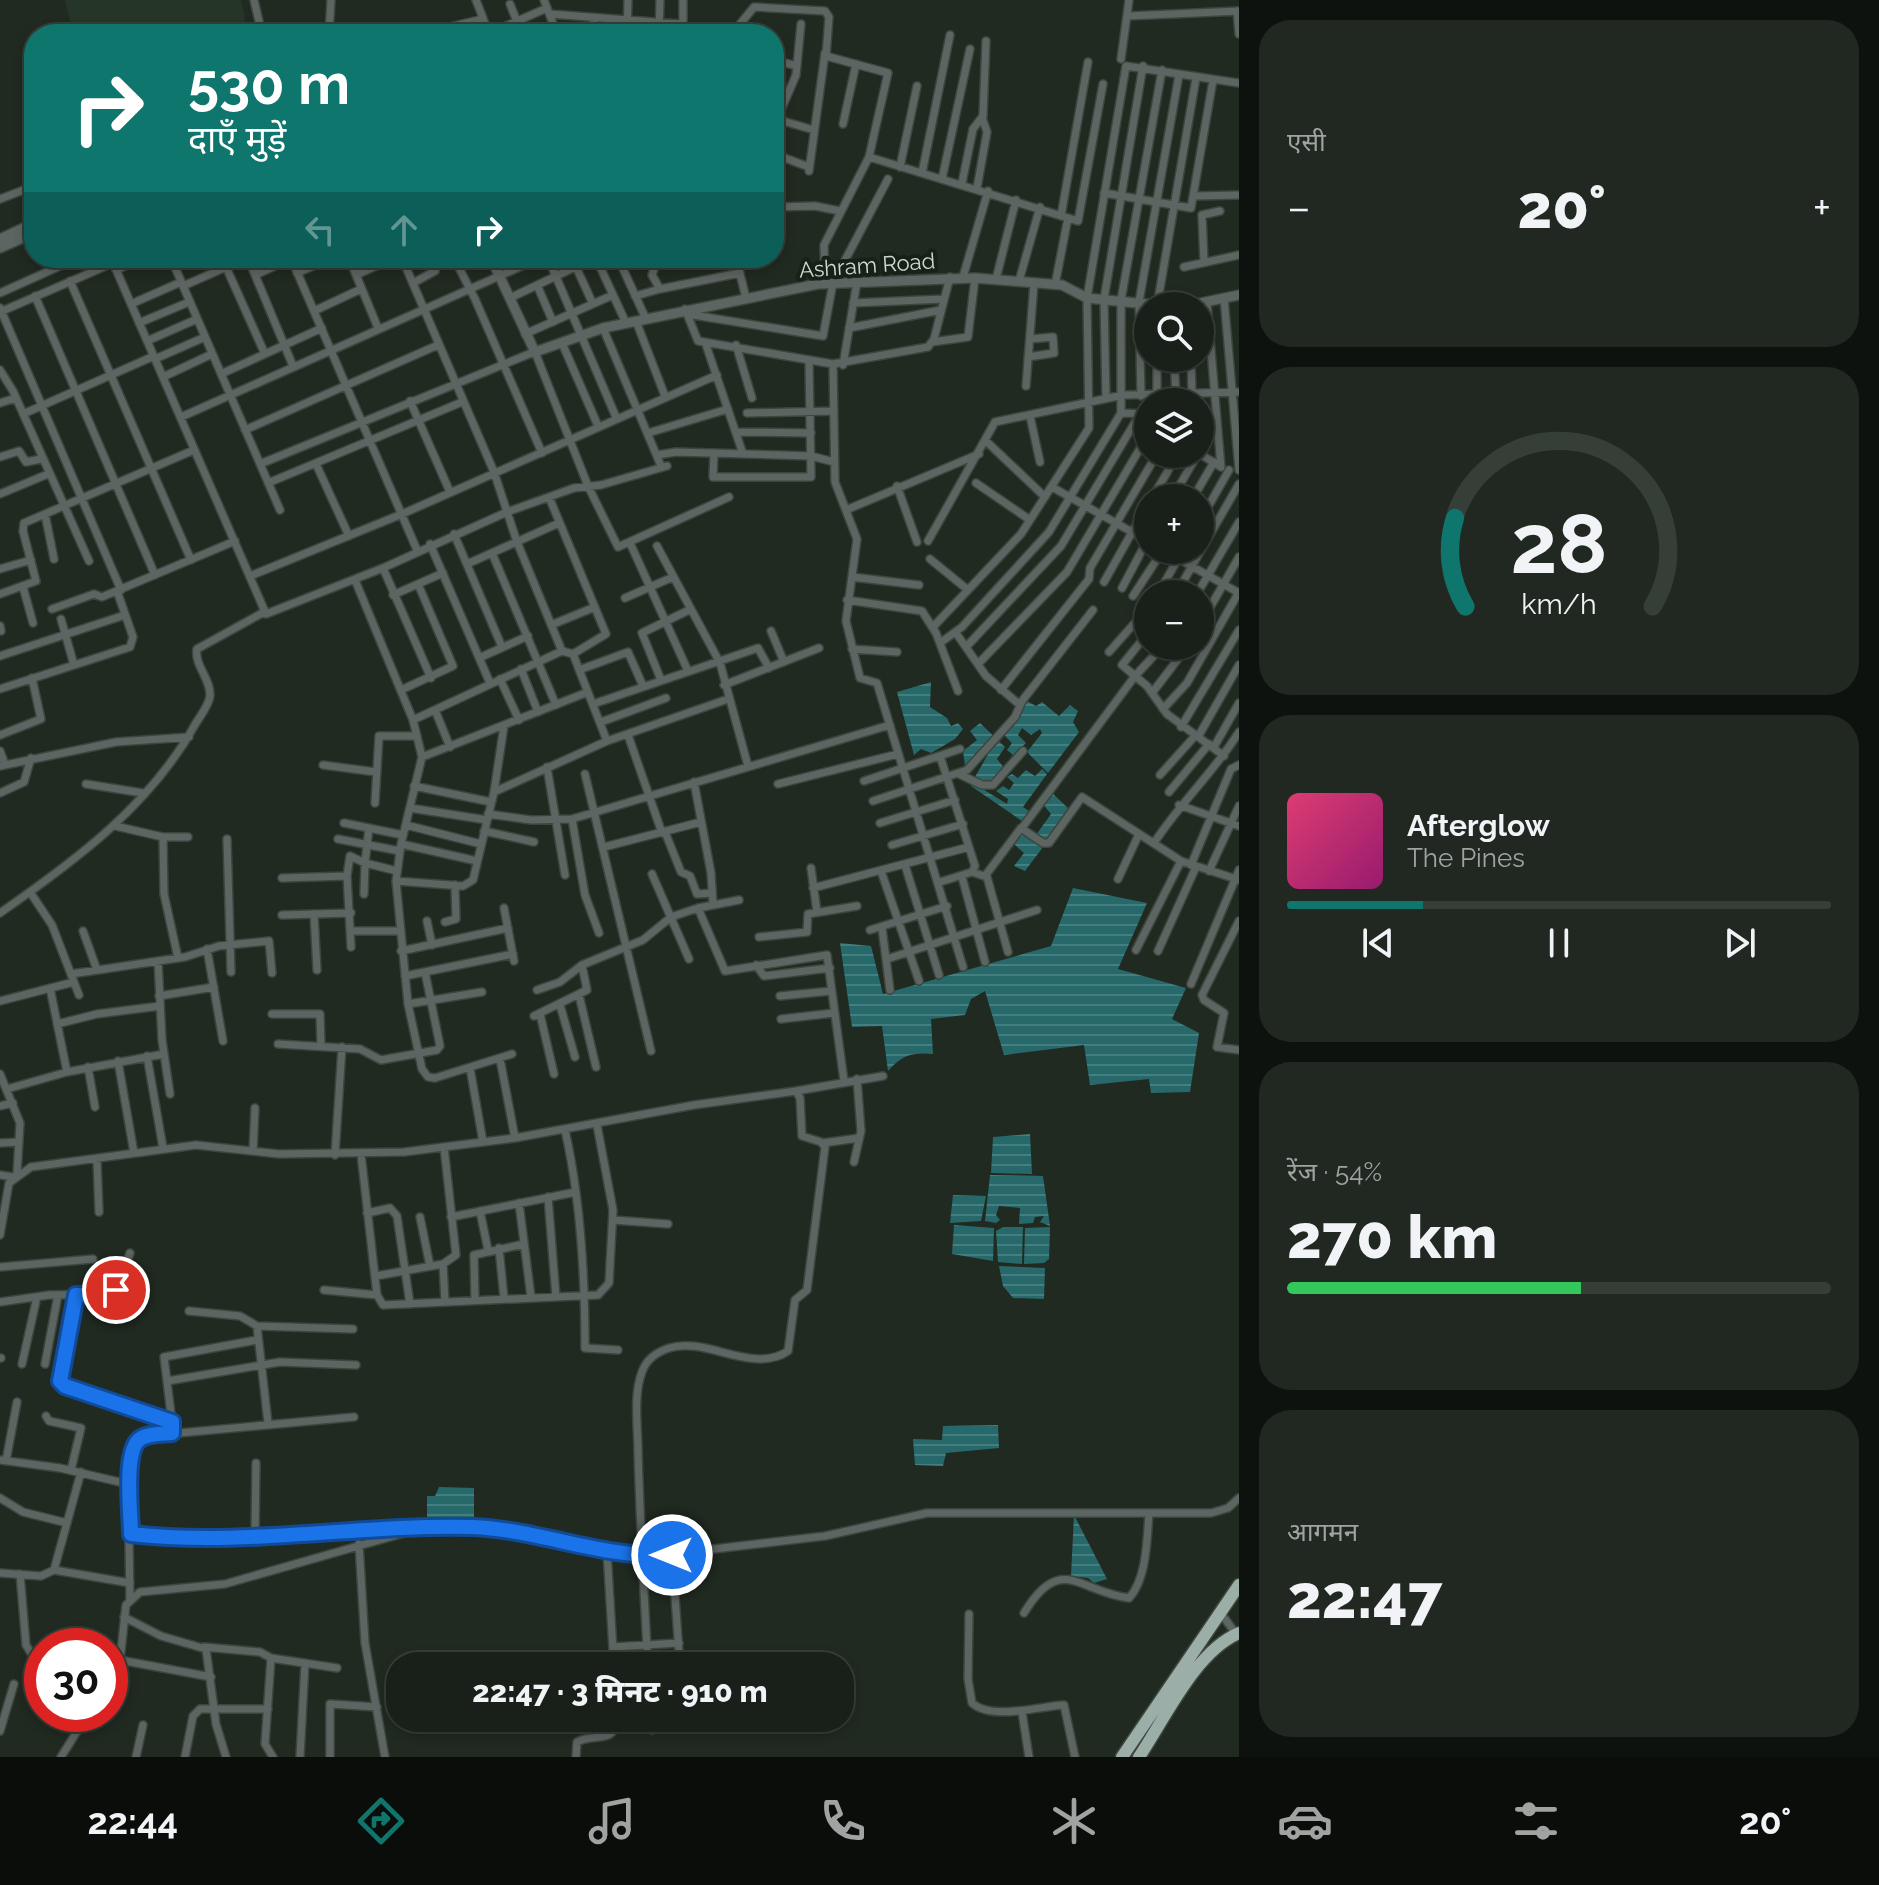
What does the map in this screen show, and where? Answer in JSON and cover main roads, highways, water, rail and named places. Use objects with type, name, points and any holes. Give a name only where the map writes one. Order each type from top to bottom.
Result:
[{"type":"highway","points":[[1122,1757],[1239,1585]]},
{"type":"highway","points":[[1139,1757],[1202,1660],[1219,1642],[1238,1634]]},
{"type":"water","points":[[931,682],[930,707],[947,718],[951,726],[958,723],[963,729],[955,739],[931,753],[921,749],[914,755],[897,692]]},
{"type":"water","points":[[1027,701],[1036,706],[1042,702],[1059,716],[1070,705],[1078,711],[1073,722],[1079,732],[1048,773],[1027,752],[1042,733],[1040,729],[1031,735],[1022,728],[1018,735],[1026,743],[1013,755],[1007,750],[1012,743],[1005,736],[997,735]]},
{"type":"water","points":[[980,723],[1005,747],[997,759],[1005,769],[990,784],[975,777],[991,749],[988,744],[965,766],[963,751],[977,740],[970,731]]},
{"type":"water","points":[[1042,769],[1047,774],[1023,807],[1029,811],[1022,821],[971,786],[973,783],[1007,804],[1008,799],[996,791],[1003,786],[1009,790],[1014,783],[1007,777],[1012,774],[1018,778],[1026,770],[1035,776]]},
{"type":"water","points":[[1050,791],[1068,808],[1050,844],[1036,835],[1051,814],[1041,802]]},
{"type":"water","points":[[1017,832],[1043,847],[1025,871],[1014,866],[1024,853],[1015,845]]},
{"type":"water","points":[[1073,888],[1147,903],[1118,969],[1186,988],[1172,1019],[1199,1033],[1190,1092],[1151,1093],[1149,1079],[1090,1085],[1084,1045],[1004,1055],[985,991],[971,999],[965,1015],[931,1019],[933,1054],[908,1056],[888,1071],[882,1026],[852,1027],[840,943],[871,946],[883,994],[1051,946]]},
{"type":"water","points":[[1030,1134],[1032,1174],[991,1173],[993,1137]]},
{"type":"water","points":[[990,1175],[1043,1176],[1050,1226],[1040,1222],[1044,1216],[1035,1217],[1033,1223],[1019,1224],[1020,1208],[999,1206],[996,1215],[1000,1220],[996,1223],[985,1221]]},
{"type":"water","points":[[953,1195],[986,1196],[981,1221],[950,1223]]},
{"type":"water","points":[[954,1225],[994,1228],[993,1261],[952,1254]]},
{"type":"water","points":[[1003,1227],[1023,1227],[1022,1264],[998,1262],[996,1231]]},
{"type":"water","points":[[1050,1227],[1049,1259],[1044,1263],[1024,1264],[1025,1228]]},
{"type":"water","points":[[999,1266],[1045,1268],[1044,1299],[1013,1298],[1003,1286]]},
{"type":"water","points":[[998,1425],[999,1448],[946,1453],[943,1466],[915,1465],[913,1439],[942,1440],[943,1426]]},
{"type":"water","points":[[439,1487],[474,1488],[474,1520],[427,1522],[427,1496],[435,1496]]},
{"type":"water","points":[[1074,1515],[1107,1579],[1094,1583],[1088,1578],[1071,1576]]}]
